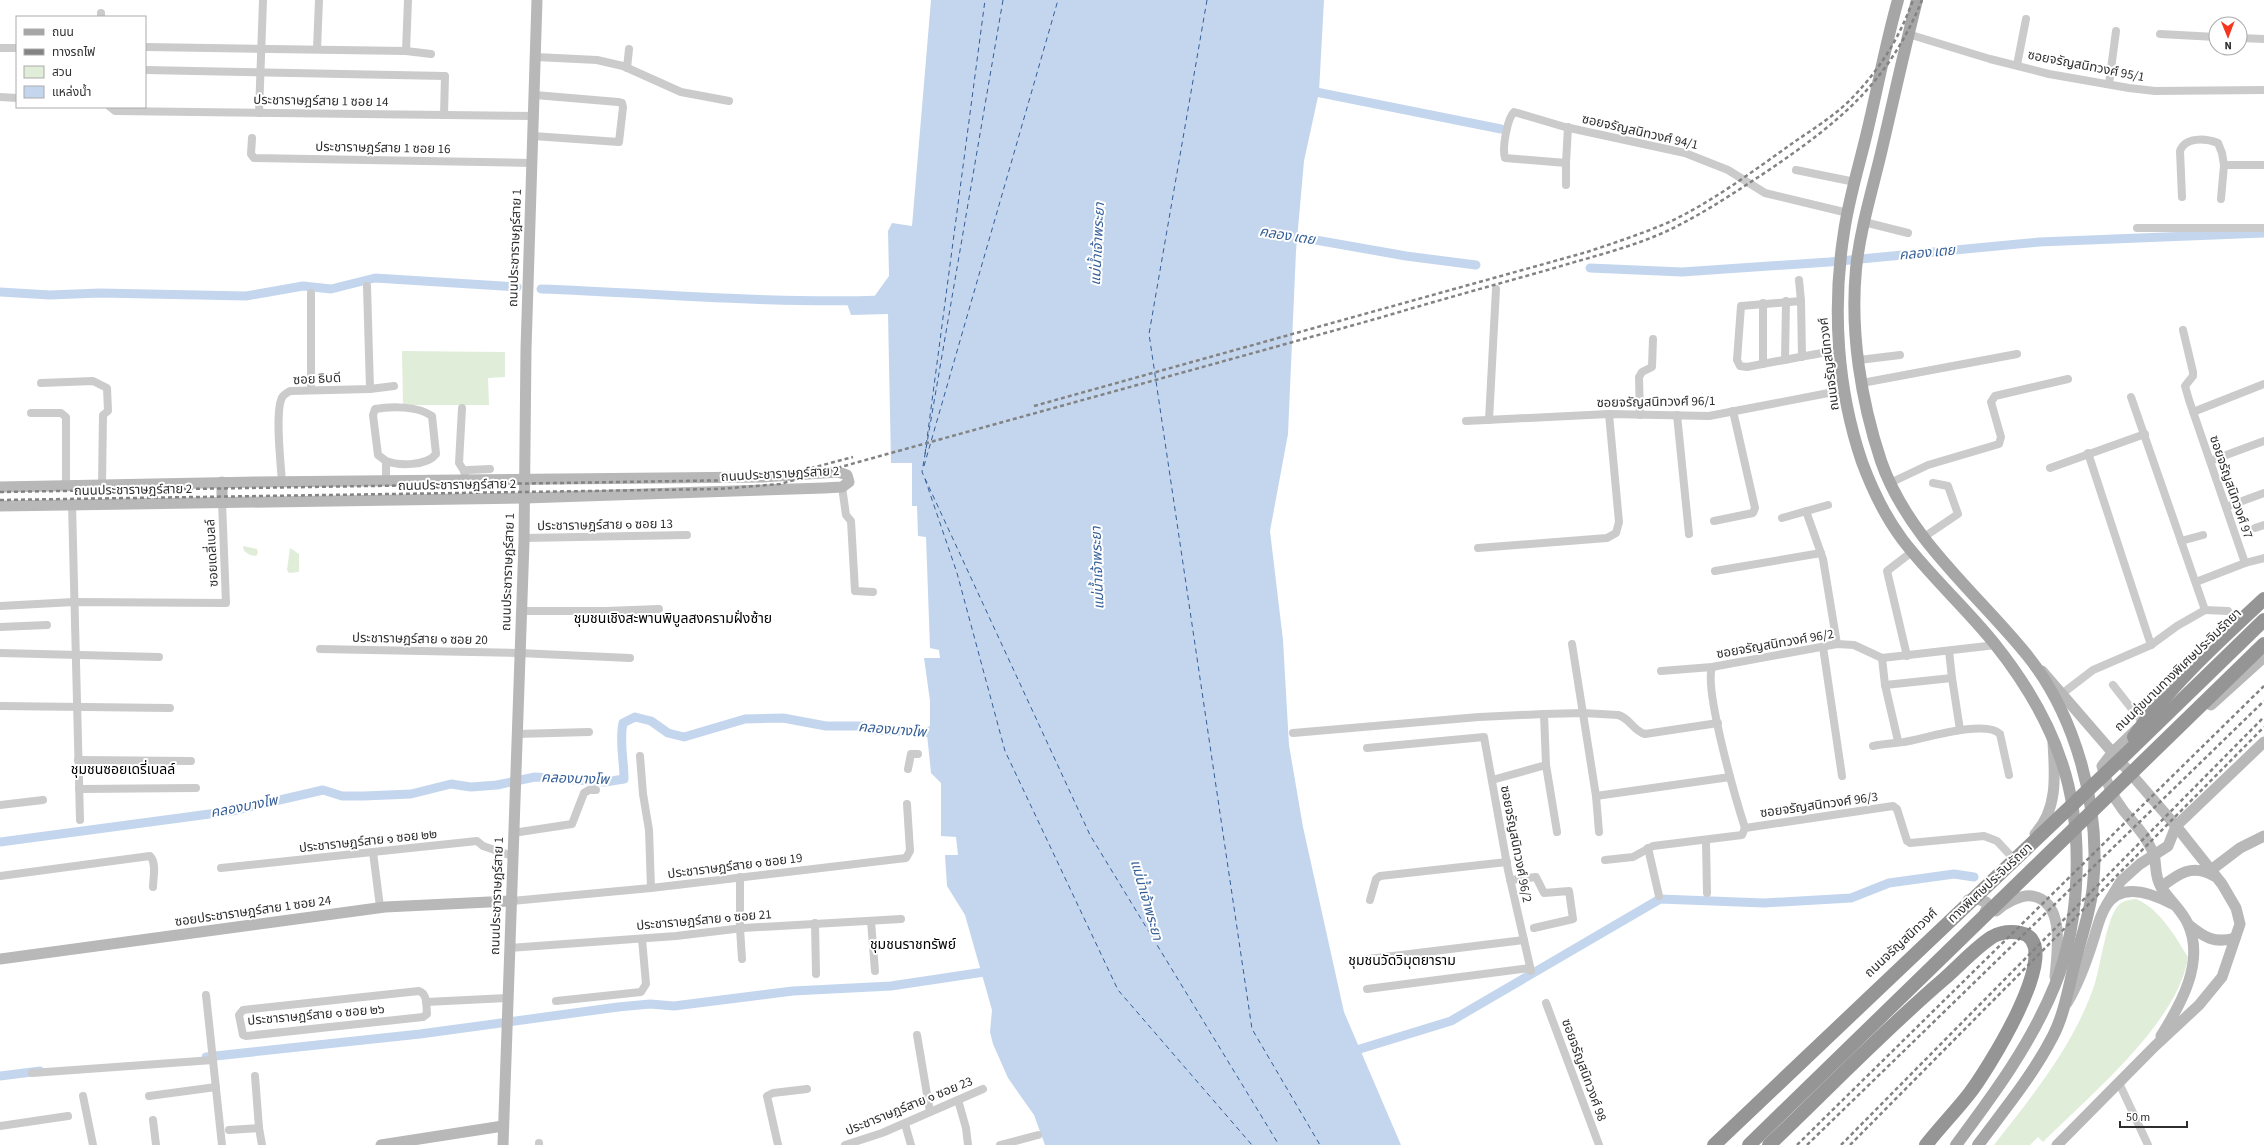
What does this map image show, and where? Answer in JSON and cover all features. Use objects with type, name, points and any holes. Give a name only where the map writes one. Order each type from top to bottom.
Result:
[{"type":"highway","points":[[2125,747],[2152,712],[2211,648],[2264,598]]},
{"type":"highway","name":"ทางพิเศษประจิมรัถยา","points":[[1714,1145],[2125,747],[2264,620]]},
{"type":"highway","name":"ทางพิเศษประจิมรัถยา","points":[[1749,1145],[2264,644]]},
{"type":"highway","points":[[1769,1145],[1844,1074],[1900,1016],[1992,937],[2012,932],[2025,934],[2032,939],[2036,950],[2035,962],[2029,984],[2013,1022],[1992,1060],[1968,1094],[1926,1145]]},
{"type":"main road","name":"ถนนประชาราษฎร์สาย 1","points":[[503,1145],[506,1016],[512,901],[516,734],[524,538],[526,349],[537,0]]},
{"type":"main road","name":"ถนนจรัญสนิทวงศ์","points":[[1898,0],[1842,242],[1837,318],[1844,390],[1861,459],[1874,492],[1888,517],[1913,551],[1996,645],[2026,688],[2062,762],[2073,814],[2076,890],[2065,956],[2054,986],[2015,1062],[1956,1145]]},
{"type":"main road","points":[[1917,0],[1864,222],[1856,270],[1855,314],[1862,383],[1874,437],[1890,483],[1924,537],[2029,658],[2063,693],[2100,739],[2176,826],[2230,895],[2239,916],[2239,929],[2222,977],[2199,1005],[2155,1046],[2056,1145]]},
{"type":"main road","name":"ถนนประชาราษฎร์สาย 2","points":[[0,487],[222,482],[386,481],[465,476],[525,479],[762,477],[838,472],[843,472],[848,478],[847,485],[842,487],[525,498],[0,506]]},
{"type":"main road","points":[[222,482],[222,502]]},
{"type":"main road","name":"ถนนคู่ขนานทางพิเศษประจิมรัถยา","points":[[2112,753],[2125,747],[2143,723],[2264,607]]},
{"type":"main road","points":[[2140,786],[2139,776],[2145,766],[2264,657]]},
{"type":"main road","points":[[1978,1145],[2037,1064],[2054,1034],[2062,1012],[2090,902],[2093,884],[2093,840],[2085,780],[2078,751],[2052,694],[2029,658]]},
{"type":"main road","points":[[2175,691],[2200,714]]},
{"type":"main road","points":[[2100,739],[2125,747]]},
{"type":"main road","name":"ถนนจรัญสนิทวงศ์","points":[[1719,1145],[1789,1077],[1826,1034],[2042,827],[2047,814],[2054,785],[2052,740]]},
{"type":"main road","points":[[2062,1012],[2079,983],[2099,920],[2107,904],[2122,881],[2140,864],[2168,846],[2176,826],[2264,742]]},
{"type":"main road","points":[[2112,753],[2102,766],[2106,781],[2123,810],[2144,835],[2154,855],[2154,871],[2161,887],[2189,924],[2211,940],[2225,941],[2235,938]]},
{"type":"main road","points":[[2214,874],[2240,848],[2264,836]]},
{"type":"main road","points":[[2161,887],[2188,870],[2200,869],[2214,874]]},
{"type":"main road","points":[[2107,904],[2121,894],[2143,891],[2176,906]]},
{"type":"main road","name":"ถนนจรัญสนิทวงศ์","points":[[1743,1145],[1797,1095],[1847,1054],[1976,928],[2002,906],[2027,895],[2040,897],[2048,902],[2055,919],[2054,986]]},
{"type":"main road","points":[[1967,900],[1978,899],[1986,902],[1987,907],[1976,928]]},
{"type":"main road","name":"ซอยประชาราษฎร์สาย 1 ซอย 24","points":[[0,959],[380,907],[512,901]]},
{"type":"main road","points":[[2155,1046],[2176,1010],[2191,974],[2193,953],[2189,924]]},
{"type":"main road","points":[[381,1145],[503,1126]]},
{"type":"street","points":[[258,113],[263,0]]},
{"type":"street","points":[[317,49],[318,0]]},
{"type":"street","points":[[406,51],[408,0]]},
{"type":"street","points":[[2017,66],[2026,19]]},
{"type":"street","points":[[2109,84],[2116,31]]},
{"type":"street","name":"ซอยจรัญสนิทวงศ์ 95/1","points":[[1908,34],[2017,66],[2109,84],[2155,91],[2264,90]]},
{"type":"street","points":[[2160,34],[2208,37]]},
{"type":"street","points":[[2248,38],[2264,39]]},
{"type":"street","points":[[146,47],[406,51],[431,54]]},
{"type":"street","points":[[0,48],[16,48]]},
{"type":"street","points":[[627,68],[629,49]]},
{"type":"street","points":[[536,57],[597,60],[627,68],[681,92],[729,101]]},
{"type":"street","points":[[146,70],[445,76],[444,115]]},
{"type":"street","points":[[533,136],[619,142],[623,107],[622,103],[618,102],[535,96]]},
{"type":"street","points":[[0,97],[16,98]]},
{"type":"street","name":"ประชาราษฎร์สาย 1 ซอย 14","points":[[111,108],[115,111],[534,116]]},
{"type":"street","name":"ซอยจรัญสนิทวงศ์ 94/1","points":[[1566,163],[1505,158],[1510,116],[1514,112],[1568,127],[1685,153],[1728,170],[1765,192],[1848,213]]},
{"type":"street","points":[[1566,185],[1568,127]]},
{"type":"street","name":"ประชาราษฎร์สาย 1 ซอย 16","points":[[252,138],[251,154],[254,158],[532,163]]},
{"type":"street","points":[[2182,197],[2180,151],[2184,143],[2187,141],[2211,140],[2218,143],[2222,153],[2224,165],[2221,199]]},
{"type":"street","points":[[2224,165],[2264,165]]},
{"type":"street","points":[[1796,170],[1855,182]]},
{"type":"street","points":[[1864,222],[1908,233]]},
{"type":"street","points":[[2138,228],[2264,228]]},
{"type":"street","points":[[1799,280],[1802,357]]},
{"type":"street","points":[[367,286],[370,389]]},
{"type":"street","points":[[1489,420],[1496,289]]},
{"type":"street","points":[[311,293],[311,390]]},
{"type":"street","points":[[1801,301],[1786,301],[1741,306],[1737,360],[1740,366],[1746,367],[1840,350]]},
{"type":"street","points":[[1785,360],[1786,301]]},
{"type":"street","points":[[1763,303],[1763,364]]},
{"type":"street","name":"ซอยจรัญสนิทวงศ์ 97","points":[[2183,330],[2193,376],[2185,386],[2245,563]]},
{"type":"street","points":[[1640,415],[1639,377],[1642,372],[1652,367],[1653,339]]},
{"type":"street","points":[[1862,383],[2017,354]]},
{"type":"street","points":[[1859,360],[1900,355]]},
{"type":"street","points":[[1890,483],[1928,464],[2000,444],[2001,437],[1991,402],[1995,396],[2068,379]]},
{"type":"street","points":[[41,383],[93,381],[107,388],[108,411],[103,415],[102,485]]},
{"type":"street","points":[[2193,412],[2264,384]]},
{"type":"street","name":"ซอย ธิบดี","points":[[282,482],[279,404],[282,396],[290,391],[370,389],[394,386]]},
{"type":"street","name":"ซอยจรัญสนิทวงศ์ 96/1","points":[[1466,421],[1609,414],[1709,416],[1844,390]]},
{"type":"street","points":[[2131,397],[2205,610]]},
{"type":"street","points":[[462,408],[459,463],[465,476],[490,469]]},
{"type":"street","points":[[375,409],[415,409],[426,412],[432,416],[436,454],[433,458],[428,461],[403,464],[386,461],[378,455],[373,415],[375,409]]},
{"type":"street","points":[[1714,521],[1753,512],[1755,508],[1733,411]]},
{"type":"street","points":[[31,413],[61,413],[66,417],[66,486]]},
{"type":"street","points":[[1478,548],[1607,538],[1616,533],[1619,522],[1609,414]]},
{"type":"street","points":[[1677,415],[1689,534]]},
{"type":"street","points":[[2050,468],[2088,453],[2145,434]]},
{"type":"street","points":[[2210,461],[2264,441]]},
{"type":"street","points":[[2088,453],[2151,645]]},
{"type":"street","points":[[386,461],[386,481]]},
{"type":"street","points":[[1924,537],[1958,514],[1948,486],[1933,483]]},
{"type":"street","points":[[842,487],[846,515],[851,521],[855,591],[873,592]]},
{"type":"street","points":[[2226,507],[2264,493]]},
{"type":"street","name":"ซอยเดลี่เบลล์","points":[[74,602],[226,603],[222,502]]},
{"type":"street","points":[[72,504],[80,820]]},
{"type":"street","points":[[1782,518],[1828,505]]},
{"type":"street","points":[[1806,511],[1823,559],[1837,644]]},
{"type":"street","points":[[2255,528],[2264,525]]},
{"type":"street","name":"ประชาราษฎร์สาย ๑ ซอย 13","points":[[524,538],[687,535]]},
{"type":"street","points":[[2181,541],[2203,535]]},
{"type":"street","points":[[1907,656],[1887,571],[1913,551]]},
{"type":"street","points":[[1715,570],[1820,553]]},
{"type":"street","points":[[2196,582],[2245,563],[2264,558]]},
{"type":"street","points":[[0,606],[74,602]]},
{"type":"street","points":[[521,611],[606,611],[659,609]]},
{"type":"street","points":[[2063,693],[2093,670],[2151,645],[2177,626],[2205,610],[2228,611]]},
{"type":"street","points":[[0,626],[47,626]]},
{"type":"street","points":[[1572,644],[1596,796],[1599,832]]},
{"type":"street","name":"ซอยจรัญสนิทวงศ์ 96/2","points":[[1745,828],[1730,777],[1718,723],[1710,674],[1712,668],[1837,644],[1854,645],[1882,658],[1996,645]]},
{"type":"street","points":[[1823,647],[1842,776]]},
{"type":"street","name":"ประชาราษฎร์สาย ๑ ซอย 20","points":[[320,649],[519,653],[630,658]]},
{"type":"street","points":[[1950,651],[1952,678],[1960,730]]},
{"type":"street","points":[[0,653],[158,656]]},
{"type":"street","points":[[1882,658],[1885,685],[1898,742]]},
{"type":"street","points":[[1661,671],[1712,668]]},
{"type":"street","points":[[1885,685],[1952,678]]},
{"type":"street","points":[[2113,685],[2143,723]]},
{"type":"street","points":[[0,706],[170,708]]},
{"type":"street","points":[[1293,733],[1479,717],[1583,713],[1623,716],[1638,733],[1646,734],[1718,723]]},
{"type":"street","points":[[1544,714],[1546,765],[1557,832]]},
{"type":"street","points":[[1873,746],[1960,730],[1997,731],[2000,734],[2009,775]]},
{"type":"street","points":[[516,734],[589,732]]},
{"type":"street","points":[[1368,748],[1484,737],[1492,780]]},
{"type":"street","points":[[908,769],[911,754],[918,754]]},
{"type":"street","points":[[640,756],[643,794],[649,830],[651,888]]},
{"type":"street","points":[[78,760],[192,761]]},
{"type":"street","name":"ซอยจรัญสนิทวงศ์ 96/2","points":[[1367,989],[1530,969],[1510,880],[1492,780],[1546,765]]},
{"type":"street","points":[[1596,796],[1730,777]]},
{"type":"street","points":[[79,789],[196,788]]},
{"type":"street","points":[[513,833],[572,824],[584,793],[589,790],[596,790]]},
{"type":"street","points":[[0,805],[44,800]]},
{"type":"street","name":"ประชาราษฎร์สาย ๑ ซอย 19","points":[[512,901],[651,888],[906,858],[910,852],[907,804]]},
{"type":"street","name":"ซอยจรัญสนิทวงศ์ 96/3","points":[[1605,860],[1634,857],[1653,846],[1706,841],[1742,835],[1745,828],[1893,806],[1897,809],[1907,841],[1910,843],[1984,836],[1997,841],[2012,857]]},
{"type":"street","name":"ประชาราษฎร์สาย ๑ ซอย ๒๒","points":[[221,868],[477,841],[483,846],[512,856]]},
{"type":"street","points":[[1706,841],[1707,893]]},
{"type":"street","points":[[1648,848],[1659,896]]},
{"type":"street","points":[[373,852],[380,907]]},
{"type":"street","points":[[0,876],[150,856],[154,865],[153,887]]},
{"type":"street","points":[[1370,900],[1376,879],[1380,876],[1507,862]]},
{"type":"street","points":[[740,877],[740,928],[742,959]]},
{"type":"street","points":[[1510,880],[1536,877],[1544,893],[1569,891],[1573,919],[1534,928]]},
{"type":"street","name":"ประชาราษฎร์สาย ๑ ซอย 21","points":[[509,948],[642,939],[740,928],[901,919]]},
{"type":"street","points":[[871,921],[875,971]]},
{"type":"street","points":[[816,923],[816,974]]},
{"type":"street","points":[[556,1001],[641,992],[646,984],[642,939]]},
{"type":"street","points":[[1352,961],[1524,940]]},
{"type":"street","name":"ประชาราษฎร์สาย ๑ ซอย ๒๖","points":[[419,990],[425,995],[426,1002],[427,1014],[423,1017],[246,1036],[242,1035],[239,1015],[243,1010],[419,990]]},
{"type":"street","points":[[206,995],[222,1145]]},
{"type":"street","points":[[426,1002],[507,998]]},
{"type":"street","name":"ซอยจรัญสนิทวงศ์ 98","points":[[1546,1003],[1599,1145]]},
{"type":"street","points":[[917,1035],[930,1112]]},
{"type":"street","points":[[32,1073],[212,1056]]},
{"type":"street","points":[[255,1076],[259,1128],[262,1145]]},
{"type":"street","points":[[2119,1083],[2148,1145]]},
{"type":"street","points":[[149,1096],[216,1086]]},
{"type":"street","points":[[778,1145],[767,1096],[773,1093],[807,1089]]},
{"type":"street","name":"ประชาราษฎร์สาย ๑ ซอย 23","points":[[845,1145],[905,1124],[983,1089]]},
{"type":"street","points":[[83,1096],[93,1145]]},
{"type":"street","points":[[958,1100],[966,1128],[968,1145]]},
{"type":"street","points":[[0,1126],[68,1116]]},
{"type":"street","points":[[153,1120],[156,1145]]},
{"type":"street","points":[[905,1124],[911,1145]]},
{"type":"street","points":[[229,1130],[259,1128]]},
{"type":"street","points":[[1000,1145],[1038,1135]]},
{"type":"green space","points":[[402,351],[505,352],[505,377],[488,378],[489,405],[403,405]]},
{"type":"green space","points":[[243,546],[257,549],[258,553],[256,556],[250,555],[244,551]]},
{"type":"green space","points":[[290,548],[299,554],[299,572],[289,573],[287,570]]},
{"type":"green space","points":[[2136,899],[2160,916],[2188,957],[2181,982],[2168,1007],[2129,1057],[2043,1142],[2038,1137],[2030,1145],[1994,1145],[2038,1088],[2065,1048],[2087,1005],[2095,983],[2107,932],[2113,914],[2121,903]]},
{"type":"water","name":"แม่น้ำเจ้าพระยา","points":[[931,0],[1324,0],[1319,92],[1304,161],[1296,251],[1288,434],[1270,531],[1283,640],[1289,745],[1303,827],[1344,1012],[1401,1145],[1045,1145],[1034,1115],[1008,1078],[993,1044],[990,1032],[992,1010],[965,915],[947,886],[945,855],[958,855],[956,837],[941,836],[941,783],[931,773],[927,734],[920,730],[930,726],[930,701],[924,658],[940,658],[939,650],[930,648],[926,537],[918,536],[917,506],[912,506],[912,463],[891,463],[888,314],[851,315],[846,301],[852,304],[871,301],[889,276],[888,231],[892,223],[912,226]]},
{"type":"waterway","points":[[1306,90],[1501,129]]},
{"type":"waterway","name":"คลอง เตย","points":[[1590,268],[1682,272],[1829,262],[2039,242],[2264,233]]},
{"type":"waterway","name":"คลอง เตย","points":[[1287,235],[1406,256],[1476,265]]},
{"type":"waterway","points":[[0,292],[50,295],[100,293],[246,296],[303,286],[331,289],[375,278],[517,287]]},
{"type":"waterway","points":[[541,289],[798,301],[883,300]]},
{"type":"waterway","name":"คลองบางโพ","points":[[0,842],[232,811],[323,790],[342,796],[364,796],[411,794],[451,784],[471,787],[497,785],[535,777],[605,782],[624,779],[622,744],[623,723],[635,717],[651,721],[668,733],[684,737],[745,719],[783,718],[826,726],[863,726],[876,730],[939,733]]},
{"type":"waterway","points":[[1350,1052],[1451,1021],[1660,899],[1764,903],[1851,898],[1889,883],[1954,874],[1974,877]]},
{"type":"waterway","points":[[206,1057],[420,1034],[618,1007],[650,1004],[674,1006],[793,991],[891,986],[991,971]]},
{"type":"waterway","points":[[0,1076],[40,1071]]},
{"type":"ferry route","points":[[925,454],[985,0]]},
{"type":"ferry route","points":[[1003,0],[922,472],[1090,835],[1279,1145]]},
{"type":"ferry route","points":[[924,466],[1058,0]]},
{"type":"ferry route","points":[[1207,0],[1149,334],[1252,1029],[1320,1145]]},
{"type":"ferry route","points":[[925,479],[957,573],[1005,751],[1118,990],[1252,1145]]},
{"type":"railway","points":[[1034,406],[1587,252],[1667,223],[1699,207],[1730,187],[1823,122],[1846,104],[1872,75],[1888,52],[1902,27],[1913,0]]},
{"type":"railway","points":[[0,500],[718,489],[780,484],[1379,318],[1610,252],[1653,237],[1692,218],[1742,188],[1792,154],[1838,118],[1877,78],[1893,55],[1922,0]]},
{"type":"railway","points":[[0,492],[742,480],[785,475],[853,457]]},
{"type":"railway","points":[[1797,1145],[2264,686]]},
{"type":"railway","points":[[1807,1145],[2264,701]]},
{"type":"railway","points":[[1841,1145],[2264,717]]},
{"type":"railway","points":[[1850,1145],[2264,727]]},
{"type":"district","name":"ชุมชนเชิงสะพานพิบูลสงครามฝั่งซ้าย","points":[[673,619]]},
{"type":"district","name":"ชุมชนซอยเดรี่เบลล์","points":[[123,770]]},
{"type":"district","name":"ชุมชนราชทรัพย์","points":[[913,945]]},
{"type":"district","name":"ชุมชนวัดวิมุตยาราม","points":[[1402,961]]}]
